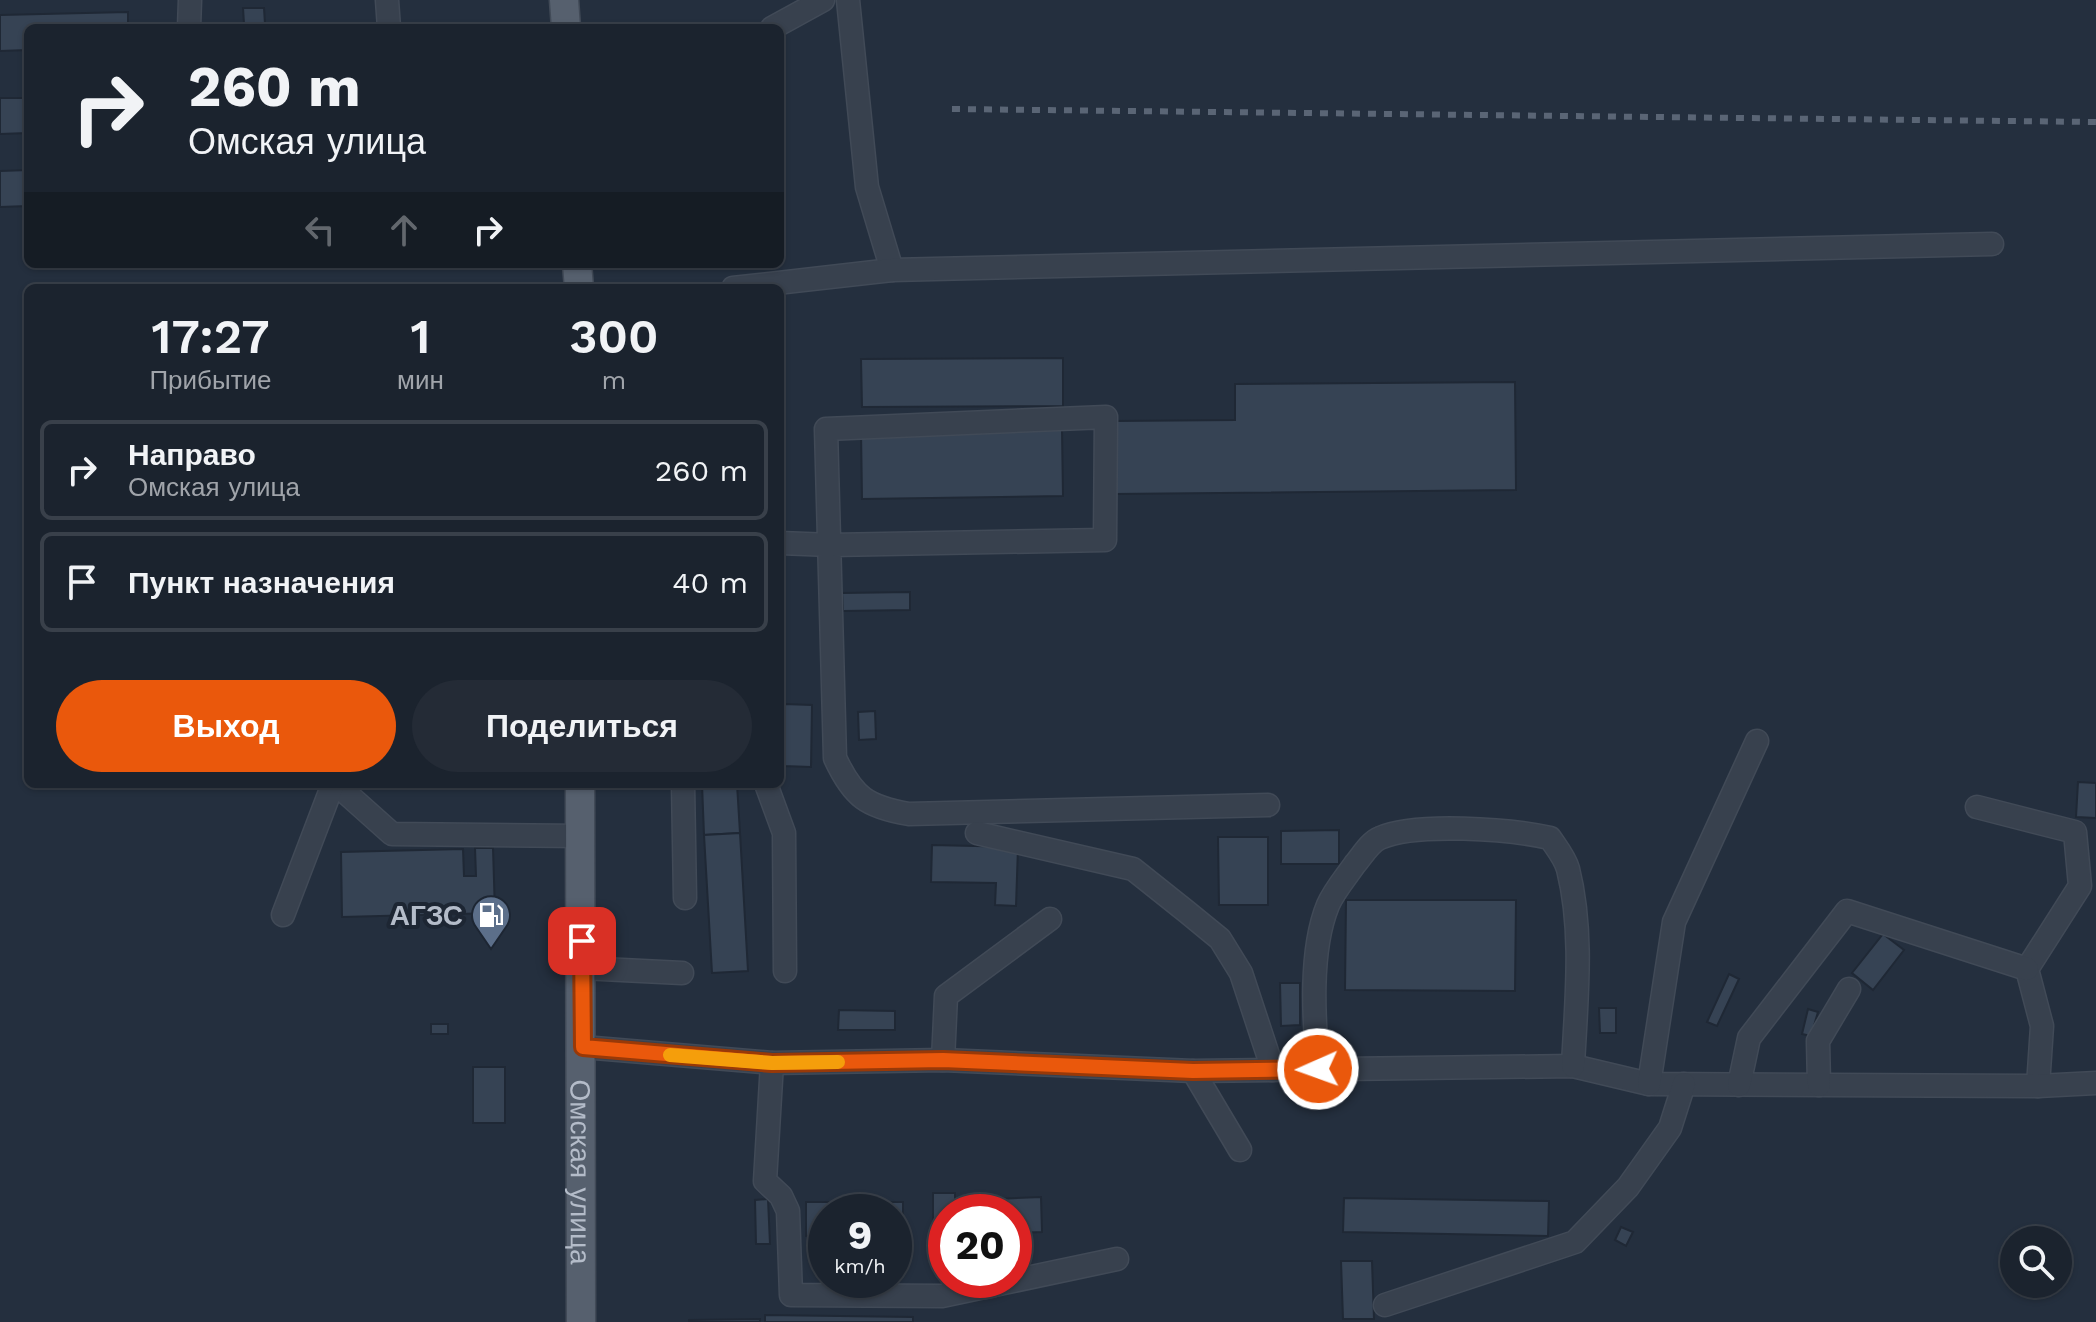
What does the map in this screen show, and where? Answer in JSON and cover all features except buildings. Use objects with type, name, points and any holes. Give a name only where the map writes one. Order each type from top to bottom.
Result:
[{"type":"main road","points":[[564,0],[566,24]]},
{"type":"main road","name":"Омская улица","points":[[580,788],[583,1047],[581,1322]]},
{"type":"lane","points":[[189,24],[190,0]]},
{"type":"lane","points":[[387,0],[389,24]]},
{"type":"lane","points":[[779,24],[823,0]]},
{"type":"lane","points":[[848,0],[867,187],[892,270]]},
{"type":"lane","points":[[768,284],[892,270],[1992,244]]},
{"type":"lane","points":[[784,543],[831,545],[1105,540],[1106,417],[826,429],[831,545],[835,758],[847,784],[866,801],[883,810],[909,814],[1268,805]]},
{"type":"lane","points":[[1649,1084],[1674,922],[1757,741]]},
{"type":"lane","points":[[283,915],[332,788]]},
{"type":"lane","points":[[339,788],[392,834],[581,836]]},
{"type":"lane","points":[[683,788],[685,898]]},
{"type":"lane","points":[[767,788],[784,833],[785,971]]},
{"type":"lane","points":[[1977,807],[2075,832],[2080,886],[2027,969],[2042,1026],[2038,1086]]},
{"type":"lane","points":[[1318,1069],[1315,1035],[1317,946],[1328,905],[1376,839],[1408,829],[1523,832],[1550,838],[1567,866],[1575,915],[1578,967],[1573,1066]]},
{"type":"lane","points":[[977,833],[1133,869],[1220,939],[1241,973],[1273,1070]]},
{"type":"lane","points":[[1739,1085],[1749,1038],[1847,911],[2027,969]]},
{"type":"lane","points":[[943,1060],[946,996],[1050,919]]},
{"type":"lane","points":[[582,968],[682,973]]},
{"type":"lane","points":[[1819,1085],[1818,1041],[1849,989]]},
{"type":"lane","points":[[583,1047],[772,1063],[943,1060],[1193,1071],[1573,1066],[1649,1084],[2038,1086],[2096,1083]]},
{"type":"lane","points":[[772,1063],[765,1181],[781,1196],[788,1211],[791,1295],[942,1296],[1117,1259]]},
{"type":"lane","points":[[1193,1071],[1240,1150]]},
{"type":"lane","points":[[1385,1305],[1575,1242],[1628,1187],[1670,1128],[1684,1084]]},
{"type":"railway","points":[[952,109],[2096,122]]},
{"type":"slow traffic","points":[[670,1055],[772,1063],[838,1062]]},
{"type":"place","name":"АГЗС","points":[[491,949]]},
{"type":"route","points":[[582,941],[583,1047],[772,1063],[943,1060],[1193,1071],[1318,1069]]}]
